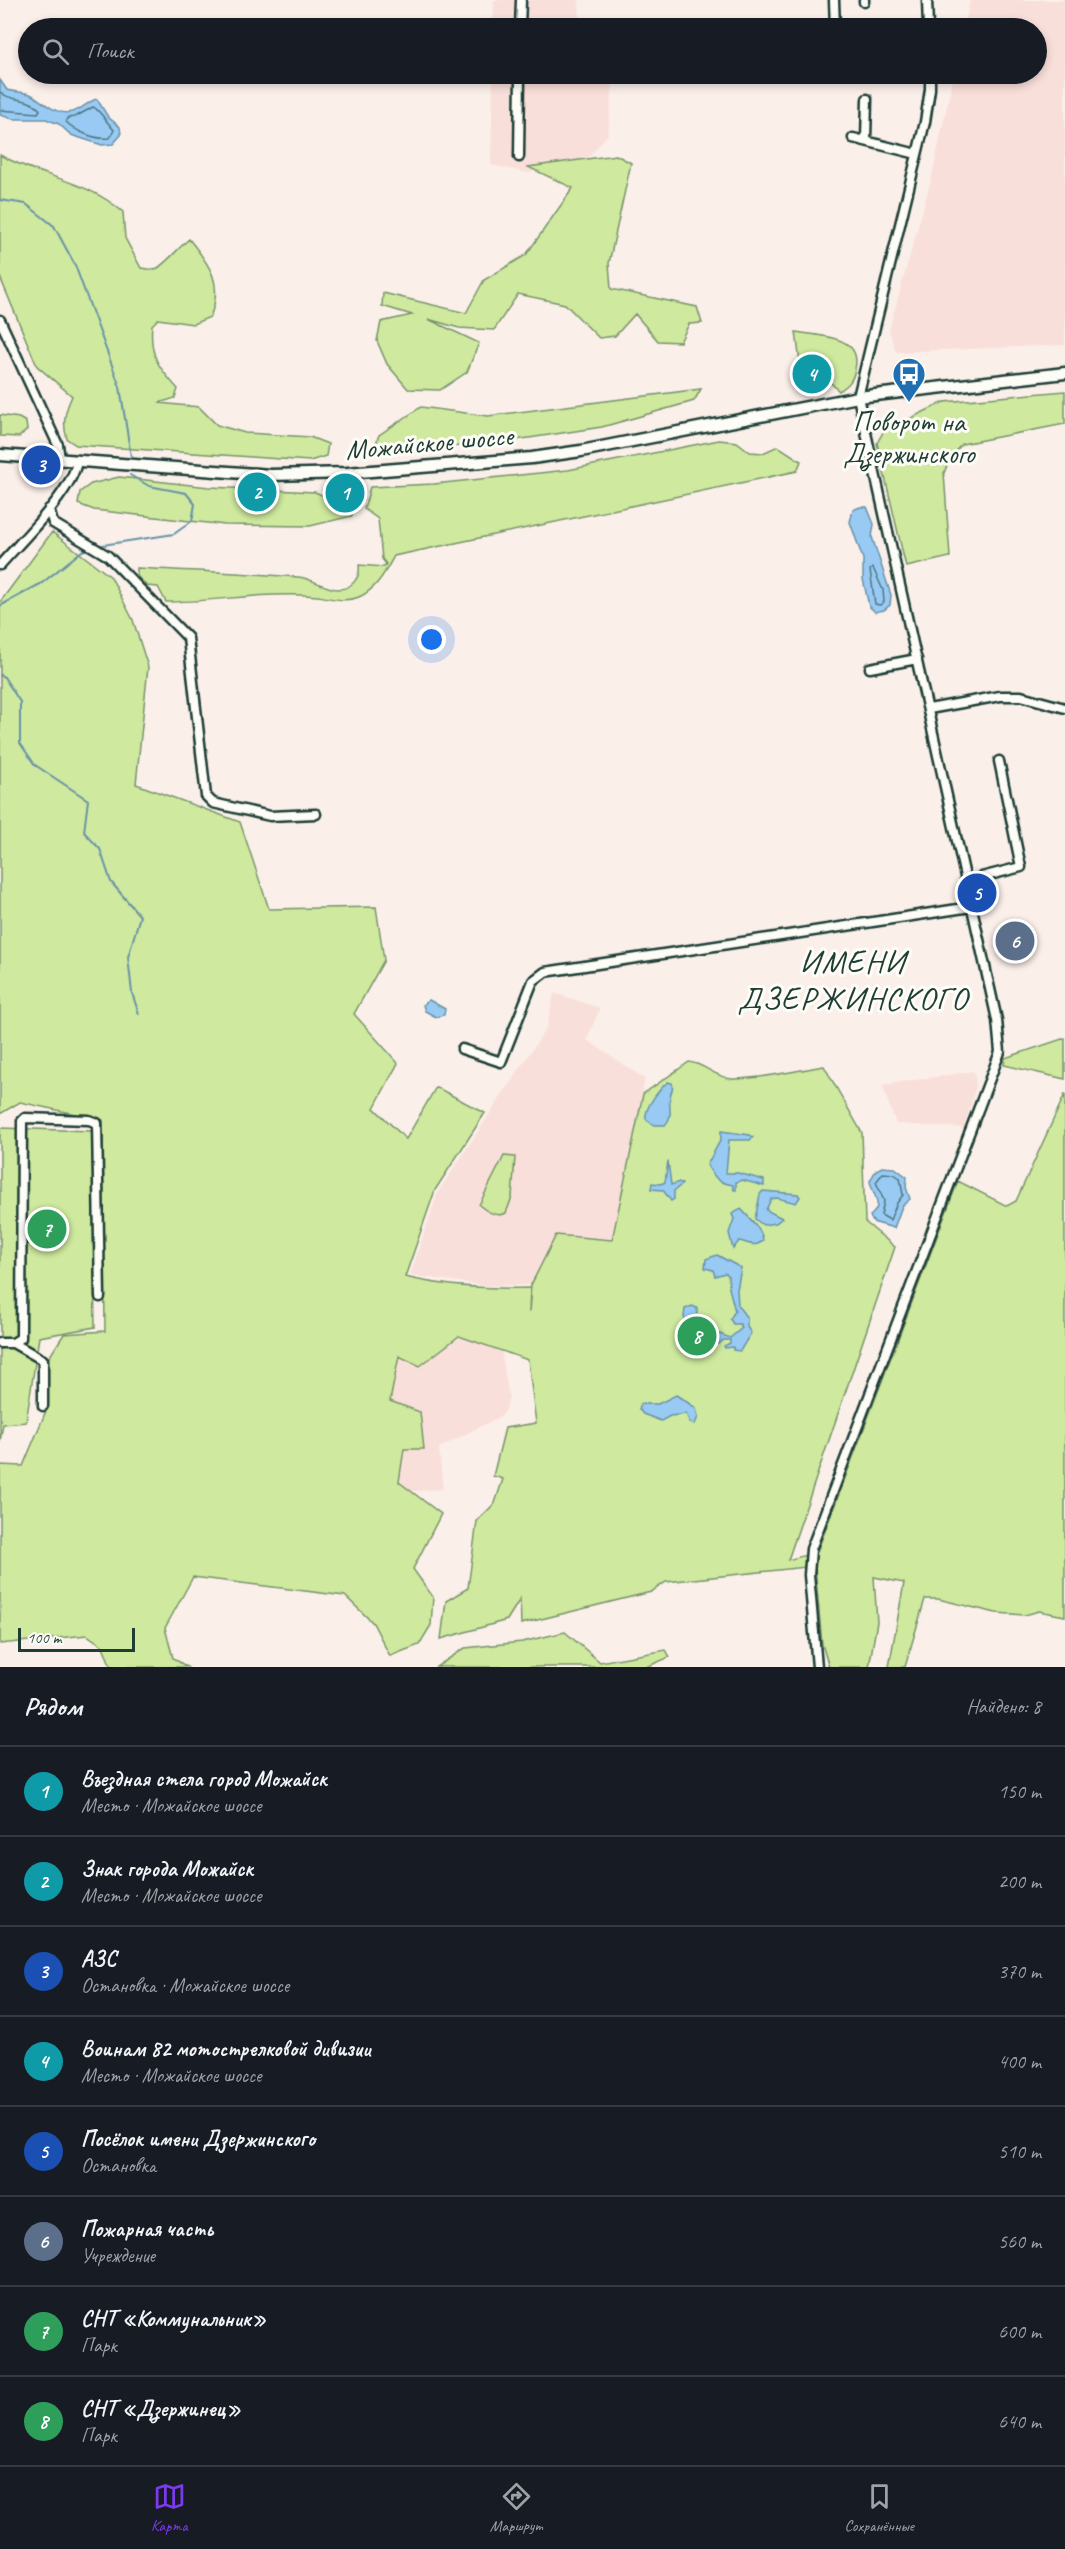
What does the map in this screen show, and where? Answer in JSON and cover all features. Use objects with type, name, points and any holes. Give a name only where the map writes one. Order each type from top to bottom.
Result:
[{"type":"main road","name":"Можайское шоссе","points":[[0,455],[282,476],[443,466],[566,453],[858,398],[1065,373]]},
{"type":"street","points":[[520,18],[521,0]]},
{"type":"street","points":[[834,0],[835,18]]},
{"type":"street","points":[[927,0],[928,18]]},
{"type":"street","points":[[519,157],[520,84]]},
{"type":"street","points":[[817,1667],[809,1575],[812,1549],[999,1060],[1000,1046],[998,1025],[929,709],[858,398],[928,108],[929,84]]},
{"type":"street","points":[[866,140],[867,99]]},
{"type":"street","points":[[853,138],[917,154]]},
{"type":"street","points":[[0,320],[58,445],[60,459]]},
{"type":"street","points":[[0,565],[49,509],[73,476],[77,461]]},
{"type":"street","points":[[49,509],[53,523],[108,556],[188,638],[206,796],[213,803],[270,816],[316,814]]},
{"type":"street","points":[[870,668],[917,659]]},
{"type":"street","points":[[929,709],[1010,696],[1021,696],[1065,708]]},
{"type":"street","points":[[966,881],[1022,867],[999,761]]},
{"type":"street","points":[[462,1049],[501,1062],[533,981],[545,972],[972,907]]},
{"type":"street","points":[[13,1343],[21,1338],[22,1333],[22,1121],[25,1118],[89,1120],[97,1123],[100,1298]]},
{"type":"street","points":[[0,1343],[13,1343],[43,1360],[43,1406]]},
{"type":"shaded area","points":[[494,0],[579,0],[580,18],[493,18]]},
{"type":"shaded area","points":[[970,0],[1065,0],[1065,345],[896,352],[889,330],[931,180],[952,84],[1047,84],[1047,18],[966,18]]},
{"type":"shaded area","points":[[493,84],[613,84],[608,134],[589,157],[528,173],[491,165]]},
{"type":"shaded area","points":[[554,993],[600,1008],[587,1040],[645,1079],[612,1240],[556,1235],[531,1285],[487,1286],[410,1275],[438,1192],[547,1027]]},
{"type":"shaded area","points":[[974,1071],[976,1086],[964,1128],[896,1124],[882,1085]]},
{"type":"shaded area","points":[[498,1331],[509,1397],[505,1412],[439,1448],[443,1489],[402,1492],[384,1352]]},
{"type":"green space","points":[[0,155],[79,186],[109,201],[123,212],[125,238],[141,268],[155,270],[189,239],[209,266],[216,295],[210,317],[193,324],[158,319],[152,325],[152,345],[157,361],[178,389],[175,398],[159,403],[199,407],[217,425],[245,433],[310,437],[328,444],[326,456],[310,461],[76,445],[67,439],[65,417],[72,396],[37,366],[0,277]]},
{"type":"green space","points":[[616,155],[631,163],[609,263],[611,289],[697,307],[702,323],[689,324],[680,342],[658,341],[635,314],[615,336],[599,338],[565,304],[518,294],[494,330],[459,328],[428,319],[479,343],[467,372],[440,390],[408,389],[387,364],[377,341],[381,322],[412,315],[382,306],[383,293],[466,313],[484,280],[526,255],[573,188],[528,167]]},
{"type":"green space","points":[[796,332],[837,339],[852,349],[856,358],[855,369],[848,384],[839,391],[819,371],[806,368],[808,379],[805,383],[802,378]]},
{"type":"green space","points":[[701,389],[694,401],[602,427],[509,441],[380,454],[375,446],[379,435],[421,407],[488,416]]},
{"type":"green space","points":[[1065,391],[1065,424],[962,444],[951,456],[944,473],[950,557],[906,567],[877,443],[891,418],[905,421],[944,402]]},
{"type":"green space","points":[[0,415],[19,418],[26,422],[27,430],[19,437],[0,436]]},
{"type":"green space","points":[[719,440],[737,442],[750,452],[763,453],[778,446],[801,461],[797,471],[394,556],[380,580],[371,589],[349,600],[280,595],[166,602],[158,587],[147,586],[137,576],[137,568],[258,574],[303,578],[328,587],[343,589],[357,578],[359,565],[384,567],[386,564],[382,559],[378,519],[364,509],[370,487],[434,484],[568,470]]},
{"type":"green space","points":[[119,477],[209,487],[315,492],[343,504],[347,502],[349,495],[352,500],[352,516],[310,526],[225,525],[94,510],[78,504],[80,492],[91,484]]},
{"type":"green space","points":[[52,532],[111,577],[133,620],[148,667],[136,784],[240,822],[269,909],[376,907],[384,960],[354,1014],[398,1063],[374,1108],[406,1139],[436,1087],[485,1113],[435,1190],[405,1277],[467,1287],[530,1288],[529,1313],[531,1285],[556,1235],[612,1240],[643,1094],[689,1062],[732,1079],[824,1066],[862,1133],[865,1222],[895,1247],[788,1560],[817,1552],[958,1181],[1007,1206],[1016,1201],[1065,1094],[1065,1616],[1039,1611],[1025,1615],[996,1613],[938,1599],[925,1599],[905,1667],[889,1667],[904,1583],[874,1577],[877,1622],[869,1667],[829,1667],[822,1644],[815,1566],[666,1582],[651,1592],[521,1624],[520,1599],[507,1620],[441,1639],[446,1601],[468,1588],[477,1521],[495,1503],[503,1479],[493,1476],[505,1428],[536,1423],[528,1360],[459,1336],[420,1366],[399,1356],[390,1401],[420,1412],[424,1449],[404,1449],[399,1482],[441,1514],[413,1569],[433,1597],[431,1625],[419,1645],[390,1656],[373,1623],[345,1596],[193,1577],[165,1628],[173,1658],[187,1667],[111,1667],[103,1646],[87,1635],[0,1644],[0,1465],[23,1466],[48,1406],[48,1359],[64,1334],[105,1331],[103,1120],[20,1102],[0,1114],[0,602]]},
{"type":"green space","points":[[1065,1038],[1065,1079],[1004,1065],[1005,1058]]},
{"type":"green space","points":[[0,1128],[92,1131],[95,1327],[39,1337],[26,1422],[3,1424],[0,1442]]},
{"type":"green space","points":[[504,1156],[515,1157],[512,1197],[506,1213],[499,1215],[479,1205]]},
{"type":"green space","points":[[565,1632],[600,1662],[666,1650],[670,1657],[646,1667],[436,1667],[465,1648],[522,1642]]},
{"type":"water","points":[[0,80],[7,90],[30,94],[60,112],[76,111],[97,99],[108,117],[120,127],[121,135],[113,144],[102,145],[71,135],[59,124],[46,119],[13,119],[0,115]]},
{"type":"water","points":[[867,507],[874,524],[872,537],[891,595],[890,605],[884,610],[875,612],[869,606],[863,579],[863,559],[850,522],[853,510]]},
{"type":"water","points":[[429,1000],[445,1009],[444,1015],[436,1017],[425,1011],[423,1005]]},
{"type":"water","points":[[668,1082],[672,1083],[673,1087],[668,1122],[665,1125],[654,1125],[646,1119],[647,1109],[657,1093]]},
{"type":"water","points":[[721,1131],[753,1137],[750,1140],[729,1140],[726,1173],[738,1173],[764,1180],[764,1186],[742,1180],[736,1182],[736,1190],[734,1190],[733,1185],[720,1181],[712,1173],[707,1165],[721,1139]]},
{"type":"water","points":[[668,1161],[671,1185],[679,1182],[682,1184],[674,1191],[674,1199],[671,1201],[663,1190],[651,1189],[652,1183],[665,1182]]},
{"type":"water","points":[[882,1167],[895,1168],[907,1177],[906,1187],[910,1199],[902,1206],[894,1228],[873,1222],[870,1216],[877,1208],[877,1204],[870,1181],[876,1170]]},
{"type":"water","points":[[763,1191],[798,1194],[800,1197],[796,1203],[777,1198],[771,1199],[766,1210],[782,1218],[776,1223],[763,1225],[755,1219],[760,1194]]},
{"type":"water","points":[[741,1209],[757,1227],[763,1240],[754,1245],[739,1241],[733,1249],[729,1233],[734,1219],[732,1214]]},
{"type":"water","points":[[717,1255],[741,1268],[737,1290],[738,1306],[747,1318],[747,1327],[751,1333],[740,1351],[733,1350],[733,1347],[725,1348],[724,1346],[730,1343],[730,1340],[724,1340],[718,1344],[705,1335],[720,1334],[730,1338],[742,1328],[740,1324],[733,1324],[730,1319],[735,1311],[728,1275],[725,1273],[715,1276],[713,1270],[705,1268],[706,1259]]},
{"type":"water","points":[[692,1306],[697,1308],[697,1316],[700,1320],[697,1327],[687,1323],[684,1317],[685,1309]]},
{"type":"water","points":[[706,1338],[711,1340],[713,1345],[711,1350],[706,1352],[701,1350],[699,1345],[701,1340]]},
{"type":"water","points":[[676,1395],[696,1408],[698,1417],[695,1424],[690,1423],[686,1414],[670,1416],[661,1421],[643,1414],[639,1409],[641,1404],[658,1404]]},
{"type":"waterway","points":[[0,200],[26,204],[54,226],[75,265],[120,387],[131,457]]},
{"type":"waterway","points":[[96,546],[174,534],[192,521],[195,504],[186,493],[149,486],[130,475]]},
{"type":"waterway","points":[[0,606],[42,583],[82,551],[91,548]]},
{"type":"waterway","points":[[0,675],[4,677],[20,702],[20,743],[35,765],[88,800],[84,832],[100,849],[111,882],[140,916],[128,957],[132,993],[139,1014]]},
{"type":"place","name":"Воинам 82 мотострелковой дивизии","points":[[812,374]]},
{"type":"place","name":"Поворот на Дзержинского","points":[[909,403]]},
{"type":"place","name":"АЗС","points":[[41,465]]},
{"type":"place","name":"Знак города Можайск","points":[[257,492]]},
{"type":"place","name":"Въездная стела город Можайск","points":[[345,493]]},
{"type":"place","name":"Посёлок имени Дзержинского","points":[[977,893]]},
{"type":"place","name":"Пожарная часть","points":[[1015,941]]},
{"type":"place","name":"СНТ «Коммунальник»","points":[[47,1229]]},
{"type":"place","name":"СНТ «Дзержинец»","points":[[697,1336]]},
{"type":"district","name":"ИМЕНИ ДЗЕРЖИНСКОГО","points":[[853,980]]}]
